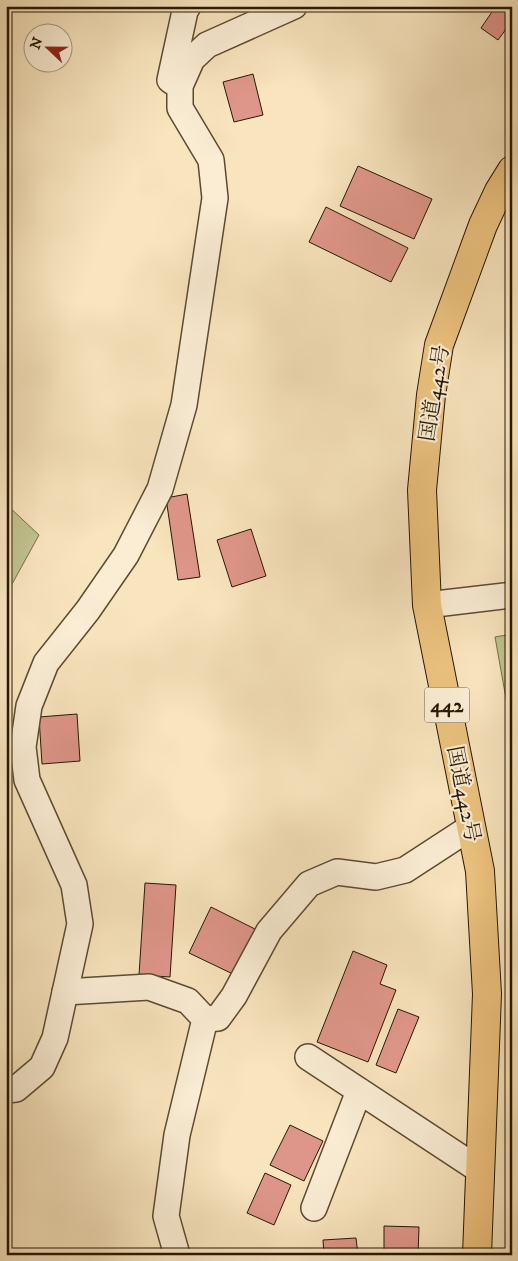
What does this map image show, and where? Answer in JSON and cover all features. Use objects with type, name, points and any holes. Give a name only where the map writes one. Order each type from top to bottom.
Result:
[{"type":"highway","name":"国道442号","points":[[477,1255],[487,994],[480,871],[427,605],[422,490],[430,395],[439,345],[483,226],[499,191],[512,170]]},
{"type":"street","points":[[180,86],[170,80],[185,11],[188,6]]},
{"type":"street","points":[[6,1090],[16,1089],[42,1067],[55,1038],[80,924],[74,885],[27,780],[23,747],[28,706],[46,663],[88,610],[126,555],[160,489],[184,405],[215,198],[211,160],[180,108],[180,86],[192,59],[207,45],[294,6]]},
{"type":"street","points":[[427,605],[512,595]]},
{"type":"street","points":[[205,1019],[218,1018],[234,996],[269,931],[309,884],[337,872],[376,877],[405,870],[471,827]]},
{"type":"street","points":[[65,992],[149,987],[188,1001],[205,1019]]},
{"type":"street","points":[[177,1255],[166,1216],[177,1135],[205,1019]]},
{"type":"street","points":[[308,1057],[481,1171]]},
{"type":"street","points":[[314,1208],[359,1091]]},
{"type":"green space","points":[[6,504],[39,535],[6,595]]},
{"type":"green space","points":[[512,634],[512,732],[495,637]]},
{"type":"building","points":[[496,6],[512,6],[512,21],[498,40],[481,28]]},
{"type":"building","points":[[512,63],[512,74],[507,70]]},
{"type":"building","points":[[253,74],[263,115],[234,122],[223,82]]},
{"type":"building","points":[[358,166],[432,199],[414,239],[340,206]]},
{"type":"building","points":[[326,207],[408,248],[391,282],[309,242]]},
{"type":"building","points":[[187,494],[200,577],[178,580],[166,498]]},
{"type":"building","points":[[251,529],[266,576],[232,587],[217,540]]},
{"type":"building","points":[[77,714],[80,761],[42,764],[39,717]]},
{"type":"building","points":[[145,883],[176,885],[170,977],[139,975]]},
{"type":"building","points":[[211,907],[257,930],[235,975],[189,953]]},
{"type":"building","points":[[353,951],[387,965],[380,984],[396,990],[368,1062],[317,1042]]},
{"type":"building","points":[[398,1009],[419,1017],[396,1073],[376,1065]]},
{"type":"building","points":[[290,1125],[323,1141],[304,1181],[270,1165]]},
{"type":"building","points":[[265,1173],[291,1185],[274,1225],[247,1213]]},
{"type":"building","points":[[384,1226],[419,1227],[418,1255],[384,1255]]},
{"type":"building","points":[[356,1238],[358,1255],[324,1255],[323,1240]]}]
